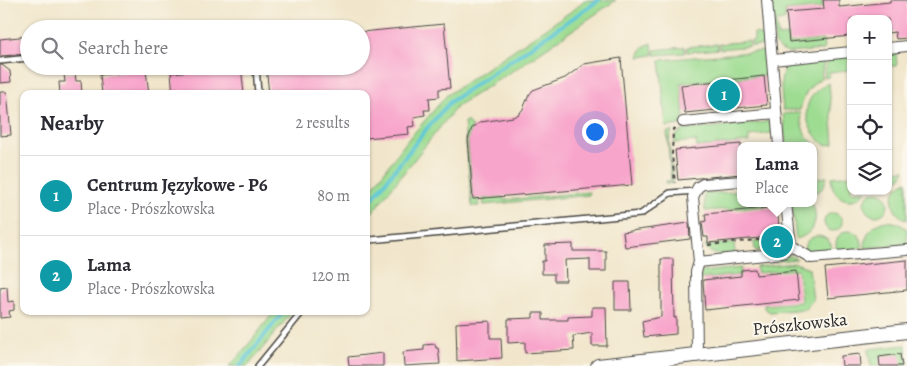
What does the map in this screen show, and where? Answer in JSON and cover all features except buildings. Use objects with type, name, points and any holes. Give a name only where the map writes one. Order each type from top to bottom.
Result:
[{"type":"main road","name":"Prószkowska","points":[[598,366],[907,330]]},
{"type":"street","points":[[767,0],[779,142]]},
{"type":"street","points":[[892,48],[907,46]]},
{"type":"street","points":[[773,60],[847,52]]},
{"type":"street","points":[[682,122],[776,113]]},
{"type":"street","points":[[697,354],[696,272],[699,262],[694,197],[703,184],[737,181]]},
{"type":"street","points":[[786,207],[791,246]]},
{"type":"street","points":[[699,262],[783,253],[791,246]]},
{"type":"street","points":[[791,246],[811,258],[907,250]]},
{"type":"lane","points":[[0,61],[20,59]]},
{"type":"lane","points":[[257,75],[258,90]]},
{"type":"lane","points":[[370,240],[641,214],[652,208],[670,193],[694,197]]},
{"type":"lane","points":[[258,366],[300,315]]},
{"type":"path","points":[[678,183],[674,184],[673,129],[680,128],[682,122]]},
{"type":"path","points":[[705,244],[783,237]]},
{"type":"green space","points":[[584,0],[616,0],[520,66],[457,106],[370,215],[370,191],[407,141],[447,95],[576,8]]},
{"type":"green space","points":[[775,0],[822,0],[823,7],[785,11],[785,20],[776,21],[778,36],[787,35],[788,44],[823,40],[824,50],[788,53],[779,49],[775,43],[772,7]]},
{"type":"green space","points":[[754,33],[763,37],[767,45],[752,46],[751,41],[754,41]]},
{"type":"green space","points":[[749,41],[750,46],[720,49],[719,44]]},
{"type":"green space","points":[[652,43],[653,55],[639,57],[643,47]]},
{"type":"green space","points":[[717,44],[718,49],[687,52],[687,47]]},
{"type":"green space","points":[[685,47],[685,53],[655,55],[654,50]]},
{"type":"green space","points":[[764,51],[767,75],[681,83],[684,118],[680,125],[666,127],[660,60]]},
{"type":"green space","points":[[896,51],[897,66],[892,66],[892,52]]},
{"type":"green space","points":[[847,56],[847,70],[829,72],[829,77],[824,77],[827,58]]},
{"type":"green space","points":[[824,59],[821,78],[807,92],[800,110],[783,110],[781,82],[782,75],[789,64],[803,60]]},
{"type":"green space","points":[[829,83],[834,144],[825,145],[811,130],[807,112],[812,96]]},
{"type":"green space","points":[[800,112],[805,134],[812,142],[786,142],[783,114]]},
{"type":"green space","points":[[766,120],[772,125],[772,133],[749,136],[749,142],[697,147],[696,141],[674,143],[676,135],[684,130],[766,122]]},
{"type":"green space","points":[[467,121],[472,128],[468,139],[473,198],[478,198],[479,206],[472,206],[464,122]]},
{"type":"green space","points":[[672,131],[669,141],[673,183],[666,184],[666,181],[671,181],[667,132]]},
{"type":"green space","points":[[817,146],[819,148],[821,153],[817,153]]},
{"type":"green space","points":[[905,170],[900,179],[892,182],[892,171]]},
{"type":"green space","points":[[847,175],[847,195],[862,195],[855,199],[843,199],[834,191],[832,177]]},
{"type":"green space","points":[[827,177],[823,188],[817,192],[817,178]]},
{"type":"green space","points":[[907,181],[907,220],[896,212],[893,201],[896,189]]},
{"type":"green space","points":[[737,191],[737,207],[753,207],[705,211],[704,194],[706,192],[707,194]]},
{"type":"green space","points":[[589,192],[589,195],[484,205],[483,199],[503,197],[504,200]]},
{"type":"green space","points":[[867,195],[885,195],[888,204],[885,213],[876,216],[867,213],[864,204]]},
{"type":"green space","points":[[792,207],[813,207],[815,214],[814,225],[807,234],[796,239]]},
{"type":"green space","points":[[829,213],[837,213],[842,218],[840,229],[829,231],[824,226],[824,218]]},
{"type":"green space","points":[[887,221],[898,223],[907,229],[907,244],[865,248],[868,233],[874,226]]},
{"type":"green space","points":[[847,231],[854,232],[859,236],[862,241],[862,248],[837,250],[838,238]]},
{"type":"green space","points":[[819,236],[829,241],[832,251],[816,252],[804,249],[809,240]]},
{"type":"green space","points":[[780,239],[781,243],[773,249],[755,251],[754,241]]},
{"type":"green space","points":[[734,243],[735,253],[727,254],[715,254],[705,246]]},
{"type":"green space","points":[[791,256],[797,259],[755,263],[755,260]]},
{"type":"green space","points":[[795,263],[809,268],[813,300],[805,309],[770,312],[764,308],[764,305],[801,302],[798,269],[758,273],[756,267]]},
{"type":"green space","points":[[741,268],[740,275],[700,279],[700,272]]},
{"type":"green space","points":[[272,315],[290,315],[248,366],[229,366]]},
{"type":"green space","points":[[906,345],[907,366],[871,366],[868,349]]},
{"type":"waterway","points":[[370,202],[428,127],[450,102],[599,0]]},
{"type":"waterway","points":[[240,366],[281,315]]},
{"type":"place","name":"Centrum Językowe - P6","points":[[724,95]]},
{"type":"place","name":"Lama","points":[[777,242]]}]
